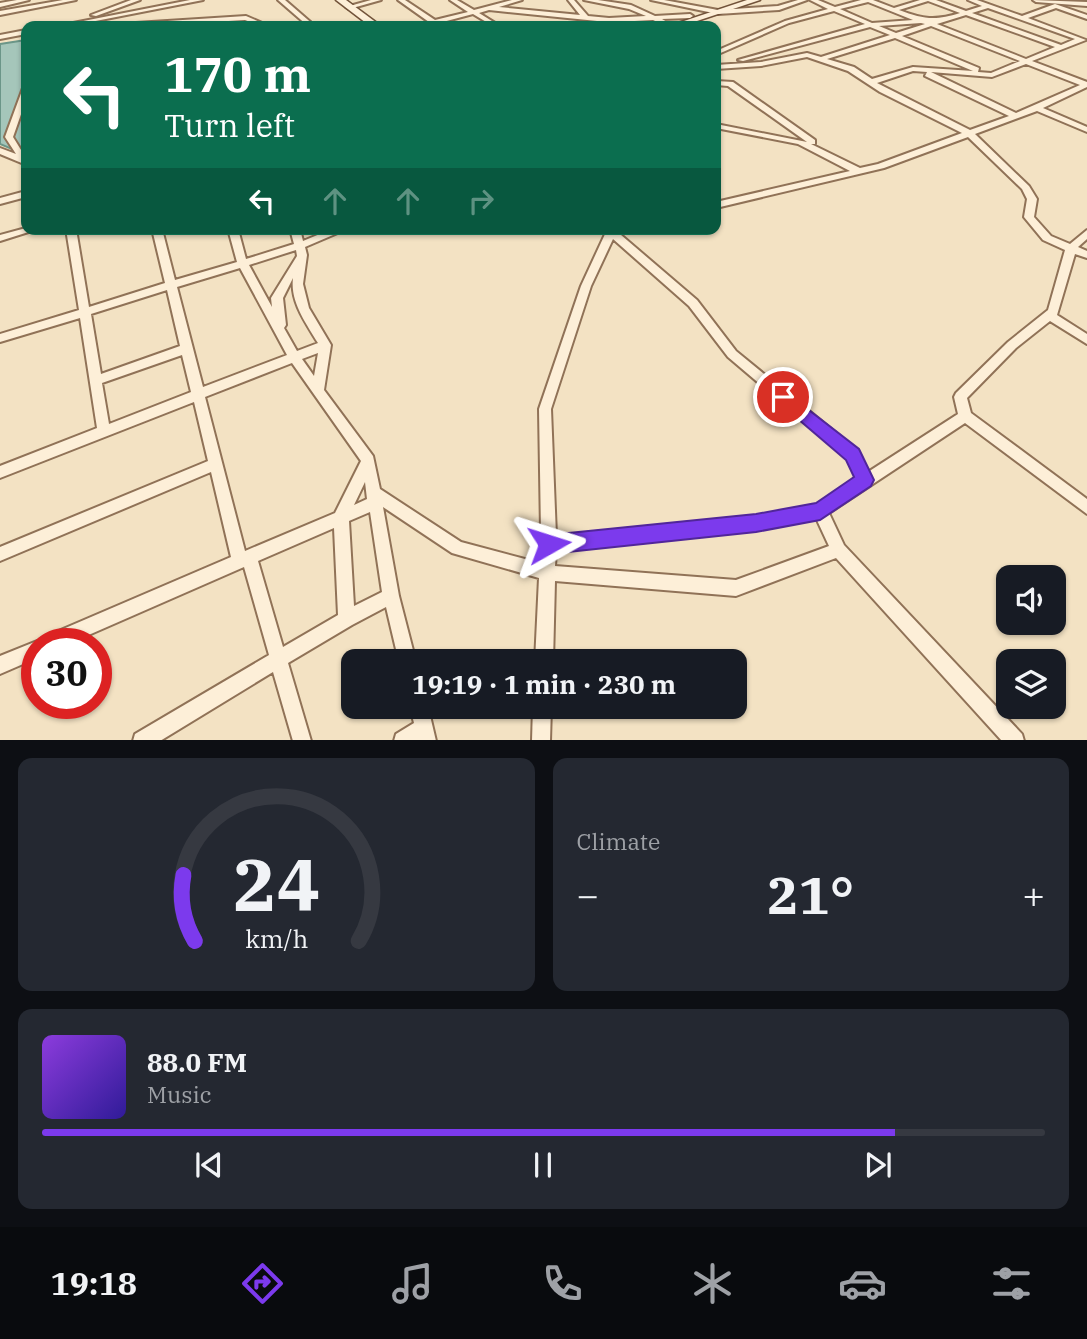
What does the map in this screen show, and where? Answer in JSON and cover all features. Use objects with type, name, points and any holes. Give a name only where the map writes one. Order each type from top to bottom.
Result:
[{"type":"street","points":[[0,5],[26,0]]},
{"type":"street","points":[[0,13],[73,0]]},
{"type":"street","points":[[69,21],[137,0]]},
{"type":"street","points":[[88,21],[200,0]]},
{"type":"street","points":[[281,0],[306,21]]},
{"type":"street","points":[[340,0],[369,21]]},
{"type":"street","points":[[349,7],[378,0]]},
{"type":"street","points":[[401,0],[432,21]]},
{"type":"street","points":[[453,0],[488,21]]},
{"type":"street","points":[[446,21],[519,0]]},
{"type":"street","points":[[571,0],[586,18]]},
{"type":"street","points":[[587,0],[631,7],[661,21]]},
{"type":"street","points":[[654,0],[672,1],[718,12],[779,8],[804,0]]},
{"type":"street","points":[[686,21],[756,0]]},
{"type":"street","points":[[754,36],[768,22],[804,0]]},
{"type":"street","points":[[721,52],[787,22],[868,0],[1086,84]]},
{"type":"street","points":[[893,10],[928,0],[1060,47]]},
{"type":"street","points":[[971,0],[1084,40]]},
{"type":"street","points":[[672,1],[694,18]]},
{"type":"street","points":[[772,37],[787,22],[818,1],[986,75]]},
{"type":"street","points":[[1039,1],[1087,4]]},
{"type":"street","points":[[1022,18],[1055,3],[1087,16]]},
{"type":"street","points":[[823,58],[989,6]]},
{"type":"street","points":[[489,8],[609,20],[694,18]]},
{"type":"street","points":[[830,19],[835,10]]},
{"type":"street","points":[[199,21],[246,18],[254,21]]},
{"type":"street","points":[[721,67],[870,25],[953,18]]},
{"type":"street","points":[[815,39],[825,29]]},
{"type":"street","points":[[1,37],[21,35]]},
{"type":"street","points":[[870,82],[915,69],[986,75],[1084,40]]},
{"type":"street","points":[[728,65],[765,45]]},
{"type":"street","points":[[728,65],[761,64],[797,55],[823,58],[851,69],[870,82],[968,133],[1026,188],[1032,200],[1029,217],[1047,238],[1087,255]]},
{"type":"street","points":[[915,69],[1016,116]]},
{"type":"street","points":[[721,83],[730,84],[841,163]]},
{"type":"street","points":[[721,204],[858,171],[1037,108],[1086,84]]},
{"type":"street","points":[[21,100],[4,136],[21,157]]},
{"type":"street","points":[[1037,108],[1087,130]]},
{"type":"street","points":[[721,127],[800,142],[858,171]]},
{"type":"street","points":[[0,151],[21,160]]},
{"type":"street","points":[[0,201],[21,195]]},
{"type":"street","points":[[0,238],[21,232]]},
{"type":"street","points":[[1087,233],[1071,248],[1053,312],[1012,345],[960,397],[965,416],[1087,508]]},
{"type":"street","points":[[72,235],[82,312],[104,432]]},
{"type":"street","points":[[159,235],[216,464],[302,740]]},
{"type":"street","points":[[235,235],[242,262],[294,357],[368,460],[391,596],[405,649]]},
{"type":"street","points":[[296,235],[300,250],[298,284],[303,307],[325,345],[318,391]]},
{"type":"street","points":[[0,338],[242,262],[300,250],[323,235]]},
{"type":"street","points":[[317,239],[327,235]]},
{"type":"street","points":[[545,649],[549,544],[545,409],[586,286],[612,235]]},
{"type":"street","points":[[619,235],[693,303],[733,354],[853,455],[865,480]]},
{"type":"street","points":[[281,332],[277,298],[300,250]]},
{"type":"street","points":[[1049,315],[1087,340]]},
{"type":"street","points":[[0,471],[325,345]]},
{"type":"street","points":[[95,381],[188,348]]},
{"type":"street","points":[[549,544],[756,523],[820,511],[965,416]]},
{"type":"street","points":[[346,619],[341,517],[368,460]]},
{"type":"street","points":[[0,554],[216,464]]},
{"type":"street","points":[[85,628],[341,517],[374,498]]},
{"type":"street","points":[[374,498],[457,548],[548,573],[736,588],[839,550]]},
{"type":"street","points":[[820,511],[839,550],[1015,740]]},
{"type":"street","points":[[142,740],[346,619],[391,596]]},
{"type":"street","points":[[0,665],[21,656]]},
{"type":"street","points":[[541,740],[542,719]]},
{"type":"street","points":[[403,740],[426,734]]},
{"type":"water","points":[[21,41],[21,153],[0,144],[0,44]]},
{"type":"route","points":[[549,544],[756,523],[820,511],[865,480],[853,455],[783,397]]}]
